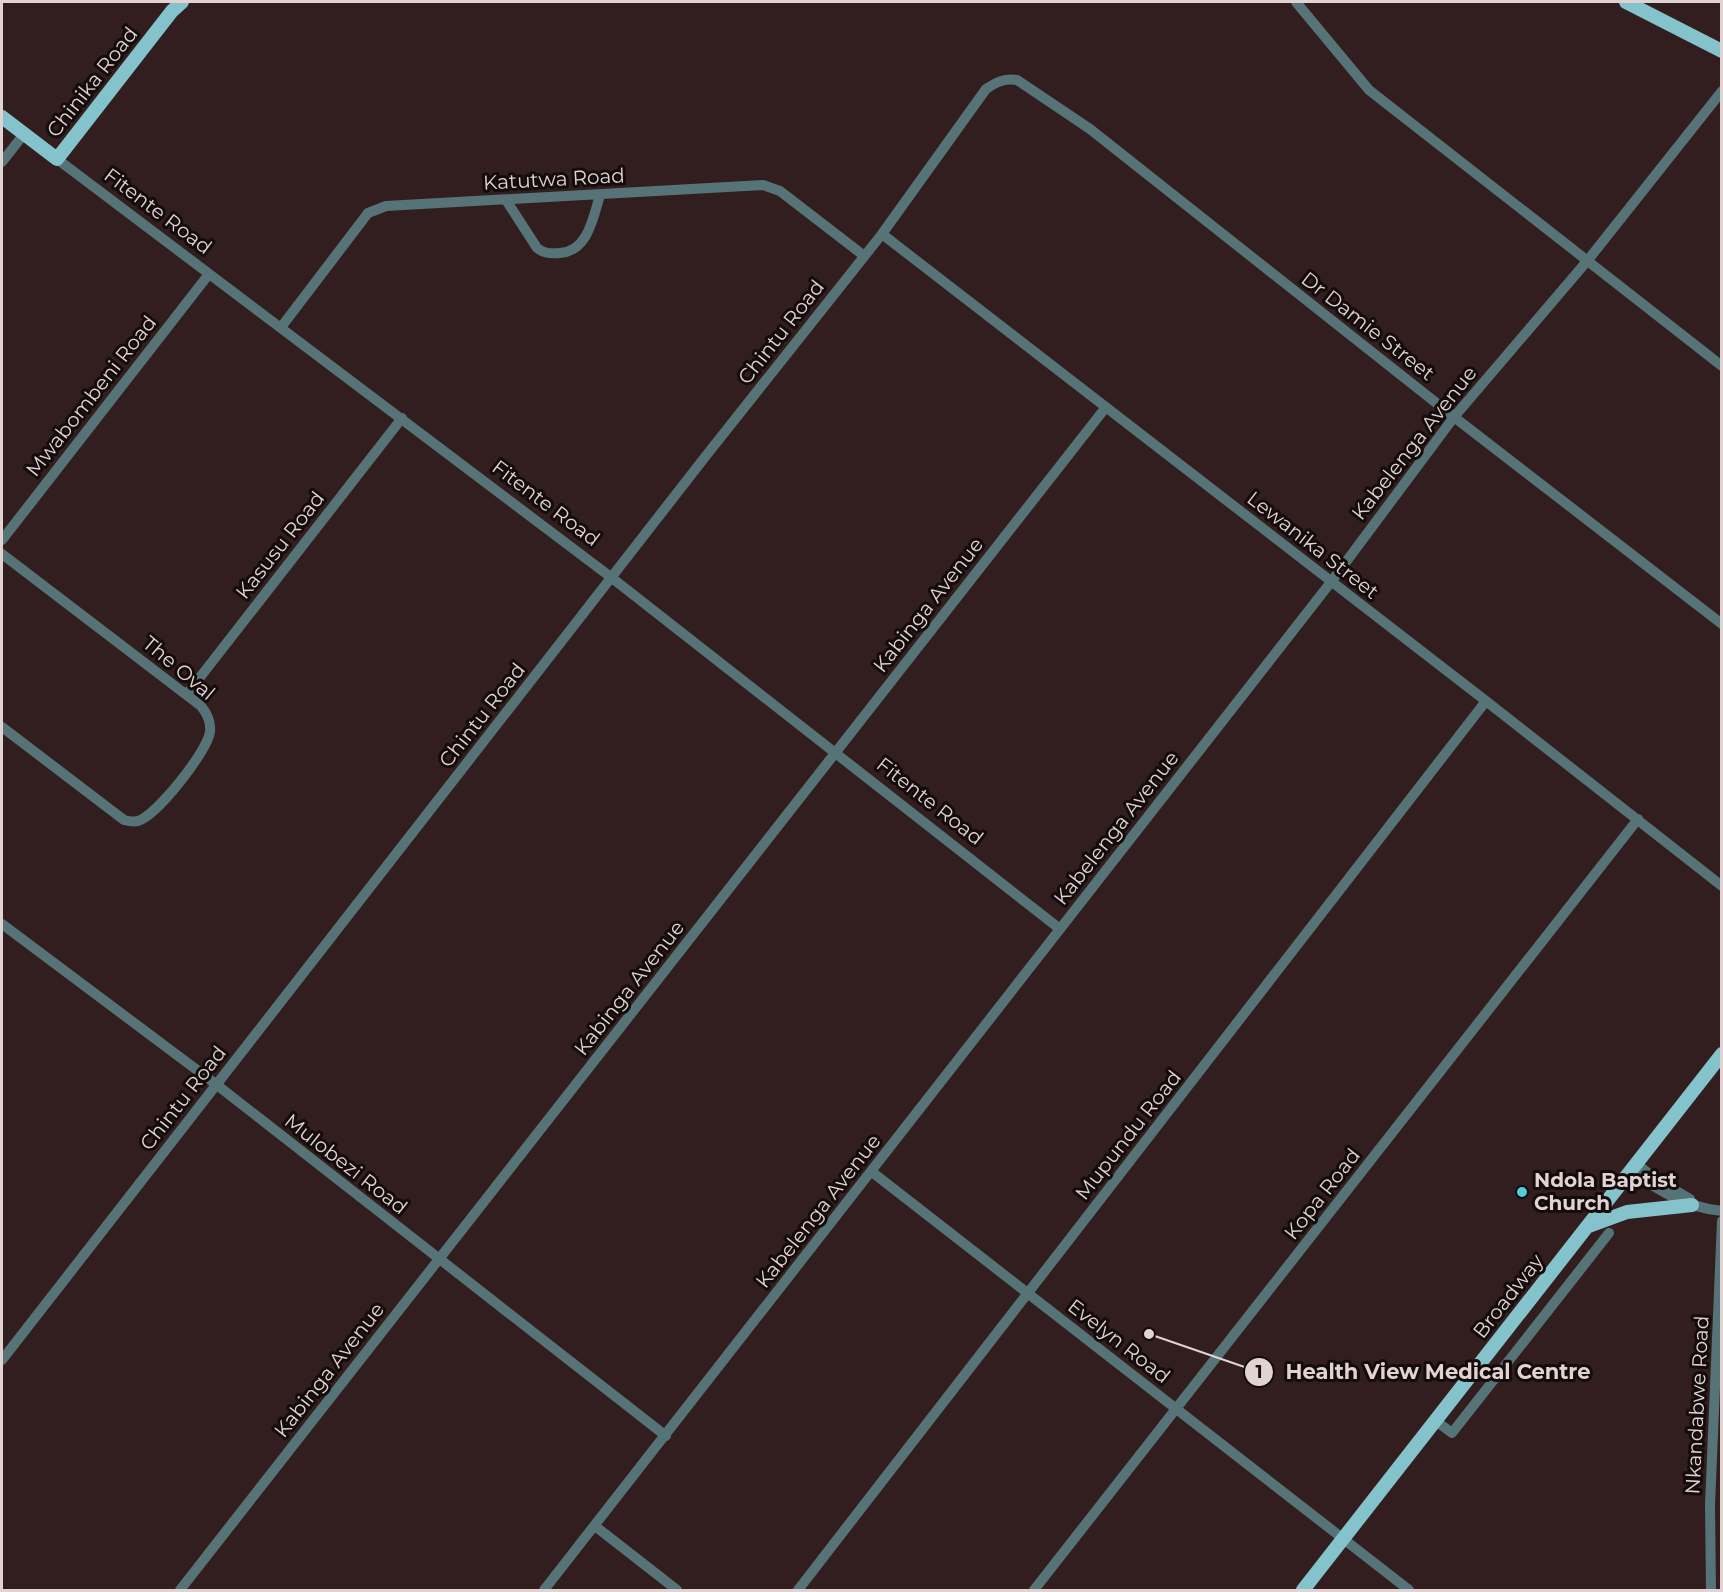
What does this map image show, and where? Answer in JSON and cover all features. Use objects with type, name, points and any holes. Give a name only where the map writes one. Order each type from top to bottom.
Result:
[{"type":"main road","name":"Chinika Road","points":[[57,159],[172,11],[182,2]]},
{"type":"main road","points":[[1626,2],[1722,51]]},
{"type":"main road","name":"Fitente Road","points":[[2,117],[57,159]]},
{"type":"main road","name":"Broadway","points":[[1303,1590],[1722,1054]]},
{"type":"main road","points":[[1587,1227],[1627,1212],[1697,1206]]},
{"type":"street","points":[[1296,2],[1369,90],[1722,366]]},
{"type":"street","name":"Dr Damie Street","points":[[986,89],[1007,78],[1017,80],[1090,129],[1454,417],[1722,624]]},
{"type":"street","name":"Chintu Road","points":[[2,1360],[863,255],[882,234],[986,89]]},
{"type":"street","name":"Kabelenga Avenue","points":[[544,1590],[1331,582],[1454,417],[1588,260],[1722,91]]},
{"type":"street","points":[[2,162],[24,134]]},
{"type":"street","name":"Fitente Road","points":[[57,159],[282,326],[612,578],[1060,929]]},
{"type":"street","name":"Katutwa Road","points":[[282,326],[361,222],[377,208],[763,185],[780,191],[863,255]]},
{"type":"street","points":[[506,200],[537,248],[544,253],[558,254],[571,252],[580,246],[589,229],[600,195]]},
{"type":"street","name":"Lewanika Street","points":[[882,234],[1722,886]]},
{"type":"street","name":"Mwabombeni Road","points":[[2,540],[209,274]]},
{"type":"street","name":"Kabinga Avenue","points":[[180,1590],[1106,407]]},
{"type":"street","name":"Kasusu Road","points":[[187,694],[402,418]]},
{"type":"street","name":"The Oval","points":[[2,554],[187,694],[201,706],[209,717],[210,731],[205,747],[164,800],[148,816],[136,822],[124,820],[2,728]]},
{"type":"street","name":"Mupundu Road","points":[[798,1590],[1486,701]]},
{"type":"street","name":"Kopa Road","points":[[1034,1590],[1178,1410],[1638,819]]},
{"type":"street","name":"Mulobezi Road","points":[[3,929],[217,1085],[666,1436]]},
{"type":"street","points":[[1633,1166],[1697,1206],[1722,1211]]},
{"type":"street","name":"Evelyn Road","points":[[872,1172],[1409,1590]]},
{"type":"street","name":"Nkandabwe Road","points":[[1711,1590],[1710,1505],[1722,1221]]},
{"type":"street","points":[[1436,1421],[1452,1433],[1609,1233]]},
{"type":"street","points":[[1488,1353],[1505,1366]]},
{"type":"street","points":[[595,1526],[677,1590]]},
{"type":"place","name":"Ndola Baptist Church","points":[[1522,1192]]},
{"type":"place","name":"Health View Medical Centre","points":[[1149,1334]]}]
